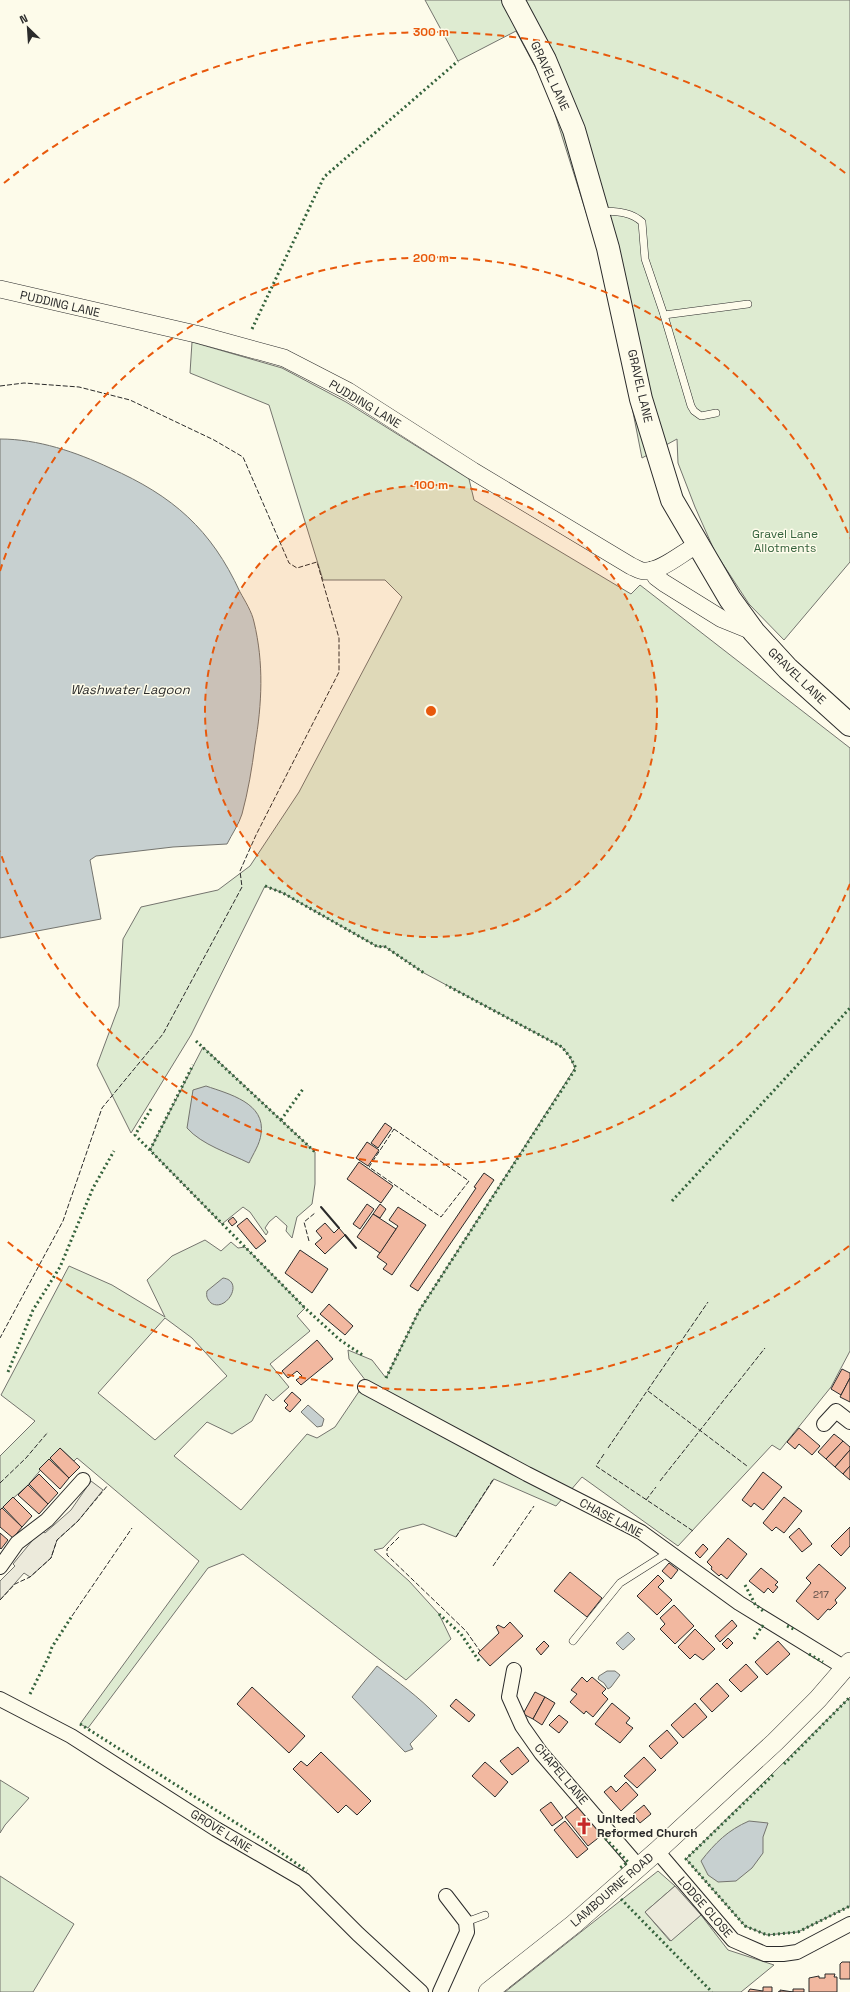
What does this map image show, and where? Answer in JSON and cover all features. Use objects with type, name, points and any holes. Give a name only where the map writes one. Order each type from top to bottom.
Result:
[{"type":"main road","name":"GRAVEL LANE","points":[[513,0],[560,94],[574,130],[599,211],[617,283],[641,399],[672,500],[730,599],[754,632],[788,669],[850,725]]},
{"type":"main road","name":"LAMBOURNE ROAD","points":[[488,1992],[574,1924],[640,1867],[775,1742],[818,1699],[848,1665]]},
{"type":"street","name":"PUDDING LANE","points":[[0,290],[200,335],[284,358],[348,391],[473,471],[631,566],[647,572],[652,570]]},
{"type":"street","points":[[697,545],[666,564],[652,570],[656,577],[722,619],[754,632]]},
{"type":"street","name":"CHASE LANE","points":[[365,1387],[527,1474],[641,1532],[738,1603],[848,1665]]},
{"type":"street","points":[[824,1424],[836,1411],[850,1422]]},
{"type":"street","points":[[0,1567],[17,1543],[48,1520],[82,1480]]},
{"type":"street","name":"CHAPEL LANE","points":[[514,1670],[509,1697],[522,1726],[541,1753],[640,1867]]},
{"type":"street","name":"GROVE LANE","points":[[0,1699],[71,1736],[216,1829],[304,1880],[358,1934],[421,1992]]},
{"type":"street","name":"LODGE CLOSE","points":[[657,1851],[733,1940],[765,1954],[797,1952],[850,1924]]},
{"type":"street","points":[[440,1992],[467,1932],[466,1922],[446,1896]]},
{"type":"lane","points":[[599,211],[623,212],[636,216],[642,222],[645,259],[694,411],[701,416],[716,413]]},
{"type":"lane","points":[[664,315],[748,304]]},
{"type":"lane","points":[[573,1641],[620,1583],[669,1552]]},
{"type":"lane","points":[[466,1922],[485,1915]]},
{"type":"green space","name":"Gravel Lane Allotments","points":[[425,0],[850,0],[850,562],[784,640],[749,604],[715,552],[678,463],[677,439],[642,458],[606,275],[547,89],[516,31],[458,61]]},
{"type":"green space","points":[[192,342],[282,368],[346,402],[469,479],[474,500],[631,594],[640,585],[850,748],[850,1351],[831,1387],[780,1450],[772,1445],[678,1546],[582,1477],[570,1491],[366,1381],[349,1359],[348,1350],[372,1360],[386,1378],[419,1311],[575,1068],[570,1057],[562,1047],[424,973],[384,946],[378,947],[283,893],[265,886],[191,1035],[131,1133],[97,1065],[119,1006],[123,939],[141,907],[218,890],[250,866],[299,792],[402,597],[385,580],[323,580],[269,405],[190,373]]},
{"type":"green space","points":[[203,1047],[315,1152],[315,1184],[312,1204],[297,1217],[292,1238],[286,1231],[287,1226],[276,1216],[265,1228],[268,1232],[266,1235],[250,1212],[243,1207],[222,1224],[150,1150]]},
{"type":"green space","points":[[205,1240],[221,1251],[231,1242],[238,1248],[245,1247],[305,1308],[297,1316],[310,1331],[270,1364],[289,1387],[273,1401],[266,1394],[252,1421],[232,1434],[207,1422],[174,1456],[241,1510],[307,1434],[317,1438],[335,1427],[360,1390],[563,1498],[556,1506],[494,1479],[456,1537],[423,1524],[400,1530],[383,1548],[374,1550],[409,1581],[439,1614],[451,1639],[406,1680],[243,1554],[208,1568],[88,1728],[80,1724],[199,1561],[77,1458],[74,1461],[60,1448],[51,1458],[60,1467],[59,1468],[49,1460],[28,1485],[0,1510],[0,1456],[35,1421],[1,1395],[69,1266],[112,1285],[165,1317],[147,1280],[172,1256]],"holes":[[[165,1318],[192,1338],[227,1376],[155,1440],[98,1393]]]},
{"type":"green space","points":[[850,1697],[850,1906],[798,1932],[767,1935],[745,1926],[686,1859]]},
{"type":"green space","points":[[0,1780],[29,1798],[5,1825],[0,1833]]},
{"type":"green space","points":[[658,1871],[675,1886],[645,1912],[670,1941],[701,1915],[728,1950],[774,1965],[741,1992],[505,1992]]},
{"type":"green space","points":[[0,1876],[74,1924],[33,1992],[0,1992]]},
{"type":"shaded area","points":[[91,1481],[103,1490],[78,1521],[57,1540],[51,1558],[30,1577],[24,1573],[0,1600],[0,1581],[15,1566],[13,1564],[41,1530],[45,1533],[71,1510]]},
{"type":"shaded area","points":[[675,1886],[701,1915],[671,1941],[645,1912]]},
{"type":"water","name":"Washwater Lagoon","points":[[0,439],[28,441],[43,444],[97,462],[153,490],[188,517],[203,532],[216,550],[229,570],[250,610],[257,637],[261,668],[261,684],[259,714],[248,789],[241,818],[227,844],[173,847],[96,856],[90,860],[101,919],[0,938]]},
{"type":"water","points":[[206,1086],[244,1101],[252,1107],[258,1115],[261,1123],[261,1134],[258,1145],[249,1163],[208,1144],[187,1128],[193,1090]]},
{"type":"water","points":[[223,1278],[229,1280],[233,1285],[231,1295],[222,1304],[217,1305],[211,1303],[207,1297],[207,1291]]},
{"type":"water","points":[[308,1405],[324,1419],[322,1426],[317,1427],[301,1412]]},
{"type":"water","points":[[628,1632],[635,1639],[623,1650],[616,1643]]},
{"type":"water","points":[[377,1666],[416,1696],[437,1716],[410,1744],[413,1749],[405,1752],[352,1697]]},
{"type":"water","points":[[607,1671],[615,1671],[620,1675],[608,1689],[604,1683],[598,1679],[599,1676]]},
{"type":"water","points":[[749,1821],[768,1823],[763,1837],[763,1853],[752,1868],[736,1881],[718,1882],[708,1875],[701,1861],[711,1848],[722,1838]]},
{"type":"building","points":[[385,1123],[392,1128],[378,1148],[371,1143]]},
{"type":"building","points":[[367,1142],[379,1150],[368,1166],[356,1158]]},
{"type":"building","points":[[359,1162],[393,1186],[381,1203],[347,1179]]},
{"type":"building","points":[[484,1173],[494,1180],[418,1291],[410,1286],[476,1188],[474,1187]]},
{"type":"building","points":[[367,1204],[374,1209],[360,1229],[353,1224]]},
{"type":"building","points":[[380,1204],[386,1209],[380,1218],[373,1214]]},
{"type":"building","points":[[398,1207],[426,1225],[392,1275],[383,1269],[387,1264],[377,1257],[398,1226],[389,1220]]},
{"type":"building","points":[[373,1214],[396,1229],[380,1253],[357,1237]]},
{"type":"building","points":[[233,1217],[237,1222],[232,1226],[228,1221]]},
{"type":"building","points":[[247,1218],[266,1241],[256,1249],[237,1226]]},
{"type":"building","points":[[325,1223],[334,1233],[339,1228],[345,1235],[325,1254],[315,1244],[322,1238],[316,1231]]},
{"type":"building","points":[[300,1250],[328,1269],[312,1293],[285,1273]]},
{"type":"building","points":[[329,1304],[353,1326],[345,1335],[320,1314]]},
{"type":"building","points":[[317,1340],[333,1359],[301,1385],[296,1380],[302,1376],[297,1371],[288,1378],[282,1371]]},
{"type":"building","points":[[842,1369],[850,1373],[850,1378],[841,1395],[831,1389]]},
{"type":"building","points":[[850,1378],[850,1402],[840,1397]]},
{"type":"building","points":[[292,1392],[301,1400],[290,1412],[285,1408],[288,1405],[284,1401]]},
{"type":"building","points":[[799,1428],[820,1446],[812,1455],[799,1444],[795,1449],[787,1442]]},
{"type":"building","points":[[834,1434],[843,1441],[826,1459],[818,1452]]},
{"type":"building","points":[[843,1441],[850,1447],[850,1450],[835,1467],[826,1459]]},
{"type":"building","points":[[60,1448],[80,1467],[69,1478],[50,1458]]},
{"type":"building","points":[[850,1450],[850,1466],[843,1474],[835,1467]]},
{"type":"building","points":[[49,1459],[69,1478],[60,1489],[39,1469]]},
{"type":"building","points":[[850,1466],[850,1480],[843,1474]]},
{"type":"building","points":[[763,1472],[782,1487],[763,1510],[754,1503],[751,1507],[742,1500]]},
{"type":"building","points":[[39,1474],[58,1493],[48,1504],[29,1484]]},
{"type":"building","points":[[28,1485],[48,1504],[39,1514],[18,1495]]},
{"type":"building","points":[[13,1497],[32,1516],[22,1527],[3,1507]]},
{"type":"building","points":[[784,1497],[802,1511],[784,1533],[776,1527],[772,1531],[763,1523]]},
{"type":"building","points":[[2,1508],[22,1527],[13,1538],[0,1527],[0,1510]]},
{"type":"building","points":[[850,1527],[850,1546],[841,1556],[831,1546]]},
{"type":"building","points":[[799,1528],[812,1544],[802,1552],[789,1537]]},
{"type":"building","points":[[0,1533],[8,1540],[1,1549],[0,1548]]},
{"type":"building","points":[[728,1538],[747,1554],[727,1579],[721,1574],[719,1576],[711,1569],[712,1567],[707,1562]]},
{"type":"building","points":[[703,1544],[708,1549],[700,1558],[695,1553]]},
{"type":"building","points":[[669,1563],[678,1570],[671,1579],[662,1571]]},
{"type":"building","points":[[819,1564],[846,1588],[835,1600],[837,1603],[830,1610],[828,1609],[818,1620],[796,1601],[811,1583],[806,1578]]},
{"type":"building","points":[[761,1568],[778,1582],[775,1585],[778,1587],[773,1593],[768,1588],[764,1593],[749,1581]]},
{"type":"building","points":[[570,1572],[602,1598],[587,1617],[554,1591]]},
{"type":"building","points":[[658,1575],[664,1581],[658,1587],[672,1600],[657,1615],[637,1596]]},
{"type":"building","points":[[674,1605],[694,1626],[675,1644],[660,1629],[665,1624],[660,1618]]},
{"type":"building","points":[[732,1620],[737,1626],[720,1642],[715,1636]]},
{"type":"building","points":[[510,1622],[523,1636],[490,1666],[478,1653],[499,1633],[496,1627],[498,1625],[504,1628]]},
{"type":"building","points":[[695,1629],[715,1649],[703,1660],[695,1654],[690,1659],[678,1647]]},
{"type":"building","points":[[728,1638],[733,1643],[727,1649],[722,1644]]},
{"type":"building","points":[[544,1641],[549,1646],[541,1655],[536,1649]]},
{"type":"building","points":[[778,1641],[790,1654],[767,1675],[755,1662]]},
{"type":"building","points":[[746,1664],[758,1677],[741,1692],[729,1680]]},
{"type":"building","points":[[582,1677],[587,1682],[592,1677],[606,1689],[602,1693],[608,1699],[593,1717],[586,1711],[584,1714],[570,1702],[577,1694],[571,1690]]},
{"type":"building","points":[[717,1683],[729,1696],[712,1712],[700,1699]]},
{"type":"building","points":[[252,1687],[305,1736],[289,1753],[237,1704]]},
{"type":"building","points":[[535,1692],[545,1697],[533,1719],[523,1714]]},
{"type":"building","points":[[545,1697],[555,1703],[542,1725],[533,1719]]},
{"type":"building","points":[[456,1699],[475,1715],[469,1722],[450,1706]]},
{"type":"building","points":[[612,1703],[630,1718],[626,1723],[633,1728],[620,1743],[595,1724]]},
{"type":"building","points":[[695,1703],[707,1717],[683,1738],[671,1725]]},
{"type":"building","points":[[559,1715],[568,1722],[559,1733],[549,1725]]},
{"type":"building","points":[[667,1730],[678,1743],[661,1759],[649,1746]]},
{"type":"building","points":[[518,1747],[529,1761],[512,1775],[500,1761]]},
{"type":"building","points":[[321,1752],[371,1801],[357,1815],[346,1805],[338,1813],[293,1769],[301,1761],[307,1766]]},
{"type":"building","points":[[644,1757],[656,1770],[637,1788],[624,1776]]},
{"type":"building","points":[[485,1762],[508,1782],[495,1797],[472,1776]]},
{"type":"building","points":[[626,1782],[638,1795],[621,1811],[604,1792],[611,1786],[616,1792]]},
{"type":"building","points":[[551,1802],[563,1818],[552,1826],[540,1810]]},
{"type":"building","points":[[644,1805],[651,1814],[640,1823],[633,1814]]},
{"type":"building","name":"United Reformed Church","points":[[579,1806],[602,1835],[588,1846],[565,1817]]},
{"type":"building","points":[[565,1821],[588,1849],[577,1858],[554,1830]]},
{"type":"building","points":[[842,1962],[850,1962],[850,1979],[840,1979],[840,1964]]},
{"type":"building","points":[[825,1974],[835,1974],[834,1977],[837,1977],[837,1992],[809,1992],[809,1978],[819,1976],[819,1978],[825,1978]]},
{"type":"building","points":[[763,1987],[772,1987],[772,1992],[748,1992],[750,1989],[763,1991]]},
{"type":"building","points":[[793,1989],[804,1989],[804,1992],[793,1992]]},
{"type":"building","points":[[780,1990],[793,1992],[780,1992]]},
{"type":"hedge","points":[[252,329],[324,177],[458,61]]},
{"type":"hedge","points":[[265,886],[283,893],[378,947],[384,946],[424,973]]},
{"type":"hedge","points":[[386,1378],[419,1311],[576,1068],[562,1047],[446,985]]},
{"type":"hedge","points":[[672,1201],[850,1008]]},
{"type":"hedge","points":[[196,1041],[315,1152]]},
{"type":"hedge","points":[[150,1150],[193,1065]]},
{"type":"hedge","points":[[281,1120],[303,1089]]},
{"type":"hedge","points":[[151,1109],[135,1135],[305,1308],[340,1340],[364,1356]]},
{"type":"hedge","points":[[8,1372],[33,1310],[60,1267],[93,1188],[114,1151]]},
{"type":"hedge","points":[[745,1585],[755,1604],[763,1611]]},
{"type":"hedge","points":[[439,1614],[461,1634],[479,1661]]},
{"type":"hedge","points":[[30,1694],[52,1647],[72,1616]]},
{"type":"hedge","points":[[754,1639],[762,1626],[765,1628]]},
{"type":"hedge","points":[[787,1626],[796,1630]]},
{"type":"hedge","points":[[809,1654],[823,1662]]},
{"type":"hedge","points":[[784,1764],[850,1697]]},
{"type":"hedge","points":[[80,1724],[263,1840],[307,1871]]},
{"type":"hedge","points":[[773,1775],[686,1859],[745,1926],[767,1935],[798,1932],[850,1906]]},
{"type":"hedge","points":[[602,1835],[628,1862],[620,1868]]},
{"type":"hedge","points":[[621,1899],[712,1992]]},
{"type":"fence","points":[[0,386],[24,383],[79,387],[130,400],[214,440],[243,457],[289,563],[297,568],[317,562],[339,638],[339,672],[256,835],[240,871],[242,887],[163,1034],[102,1108],[63,1221],[0,1338]]},
{"type":"fence","points":[[394,1129],[469,1181],[441,1217],[369,1167],[394,1129]]},
{"type":"fence","points":[[309,1241],[304,1222],[315,1213]]},
{"type":"fence","points":[[608,1448],[708,1302]]},
{"type":"fence","points":[[660,1481],[765,1348]]},
{"type":"fence","points":[[648,1391],[747,1466]]},
{"type":"fence","points":[[0,1483],[26,1458],[48,1432]]},
{"type":"fence","points":[[604,1454],[596,1466],[693,1531]]},
{"type":"fence","points":[[456,1537],[494,1478]]},
{"type":"fence","points":[[0,1600],[15,1584],[30,1577],[51,1558],[57,1540],[78,1521],[108,1485]]},
{"type":"fence","points":[[646,1500],[656,1487]]},
{"type":"fence","points":[[493,1566],[534,1506]]},
{"type":"fence","points":[[72,1616],[132,1528]]},
{"type":"fence","points":[[399,1537],[387,1549],[387,1555],[466,1631],[480,1651]]},
{"type":"wall","points":[[321,1207],[339,1228]]},
{"type":"wall","points":[[345,1235],[356,1248]]},
{"type":"place","name":"United Reformed Church","points":[[584,1826]]}]
